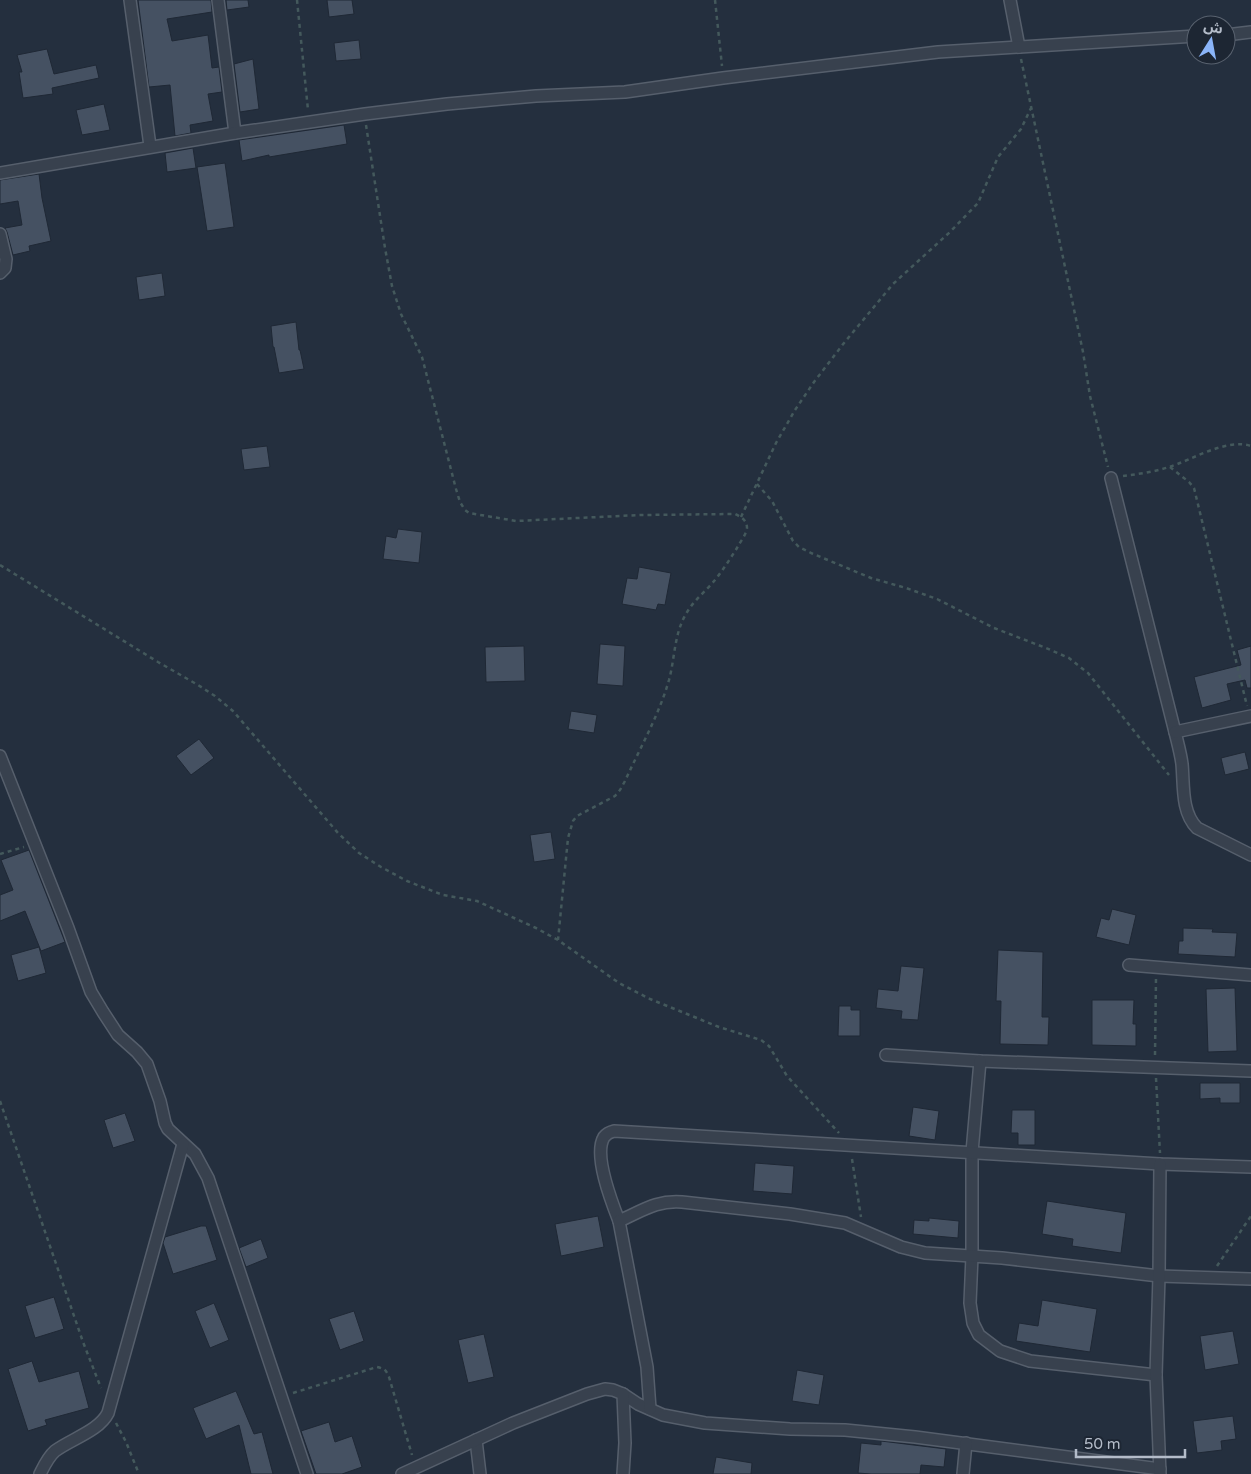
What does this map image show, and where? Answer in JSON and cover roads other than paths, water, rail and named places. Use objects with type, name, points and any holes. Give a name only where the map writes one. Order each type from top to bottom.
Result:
[{"type":"street","points":[[130,0],[150,146]]},
{"type":"street","points":[[218,0],[235,133]]},
{"type":"street","points":[[1010,0],[1018,47]]},
{"type":"street","points":[[1236,34],[1251,32]]},
{"type":"street","points":[[0,173],[150,146],[365,114],[536,96],[625,92],[938,52],[1186,37]]},
{"type":"street","points":[[0,234],[6,259],[5,268],[0,273]]},
{"type":"street","points":[[1111,478],[1182,761],[1188,816],[1197,828],[1251,855]]},
{"type":"street","points":[[1175,732],[1250,716]]},
{"type":"street","points":[[0,756],[68,928],[91,992],[118,1035],[138,1052],[147,1064],[165,1123],[172,1134],[195,1154],[208,1178],[307,1474]]},
{"type":"street","points":[[1129,965],[1251,975]]},
{"type":"street","points":[[886,1055],[980,1061],[1251,1071]]},
{"type":"street","points":[[980,1061],[972,1152],[970,1303],[972,1323],[979,1335],[1000,1350],[1030,1361],[1156,1375]]},
{"type":"street","points":[[650,1409],[647,1367],[618,1222],[604,1180],[601,1153],[604,1136],[611,1132],[1160,1164],[1251,1167]]},
{"type":"street","points":[[40,1474],[54,1452],[99,1424],[110,1410],[183,1144]]},
{"type":"street","points":[[402,1474],[513,1423],[587,1394],[605,1389],[623,1394],[638,1404],[663,1415],[705,1423],[790,1430],[845,1430],[966,1444],[1160,1471],[1156,1375],[1160,1164]]},
{"type":"street","points":[[618,1222],[650,1206],[670,1201],[845,1222],[901,1248],[925,1253],[1071,1265],[1159,1276],[1251,1279]]},
{"type":"street","points":[[623,1394],[625,1444],[623,1474]]},
{"type":"street","points":[[476,1440],[480,1474]]},
{"type":"street","points":[[964,1474],[966,1444]]}]
